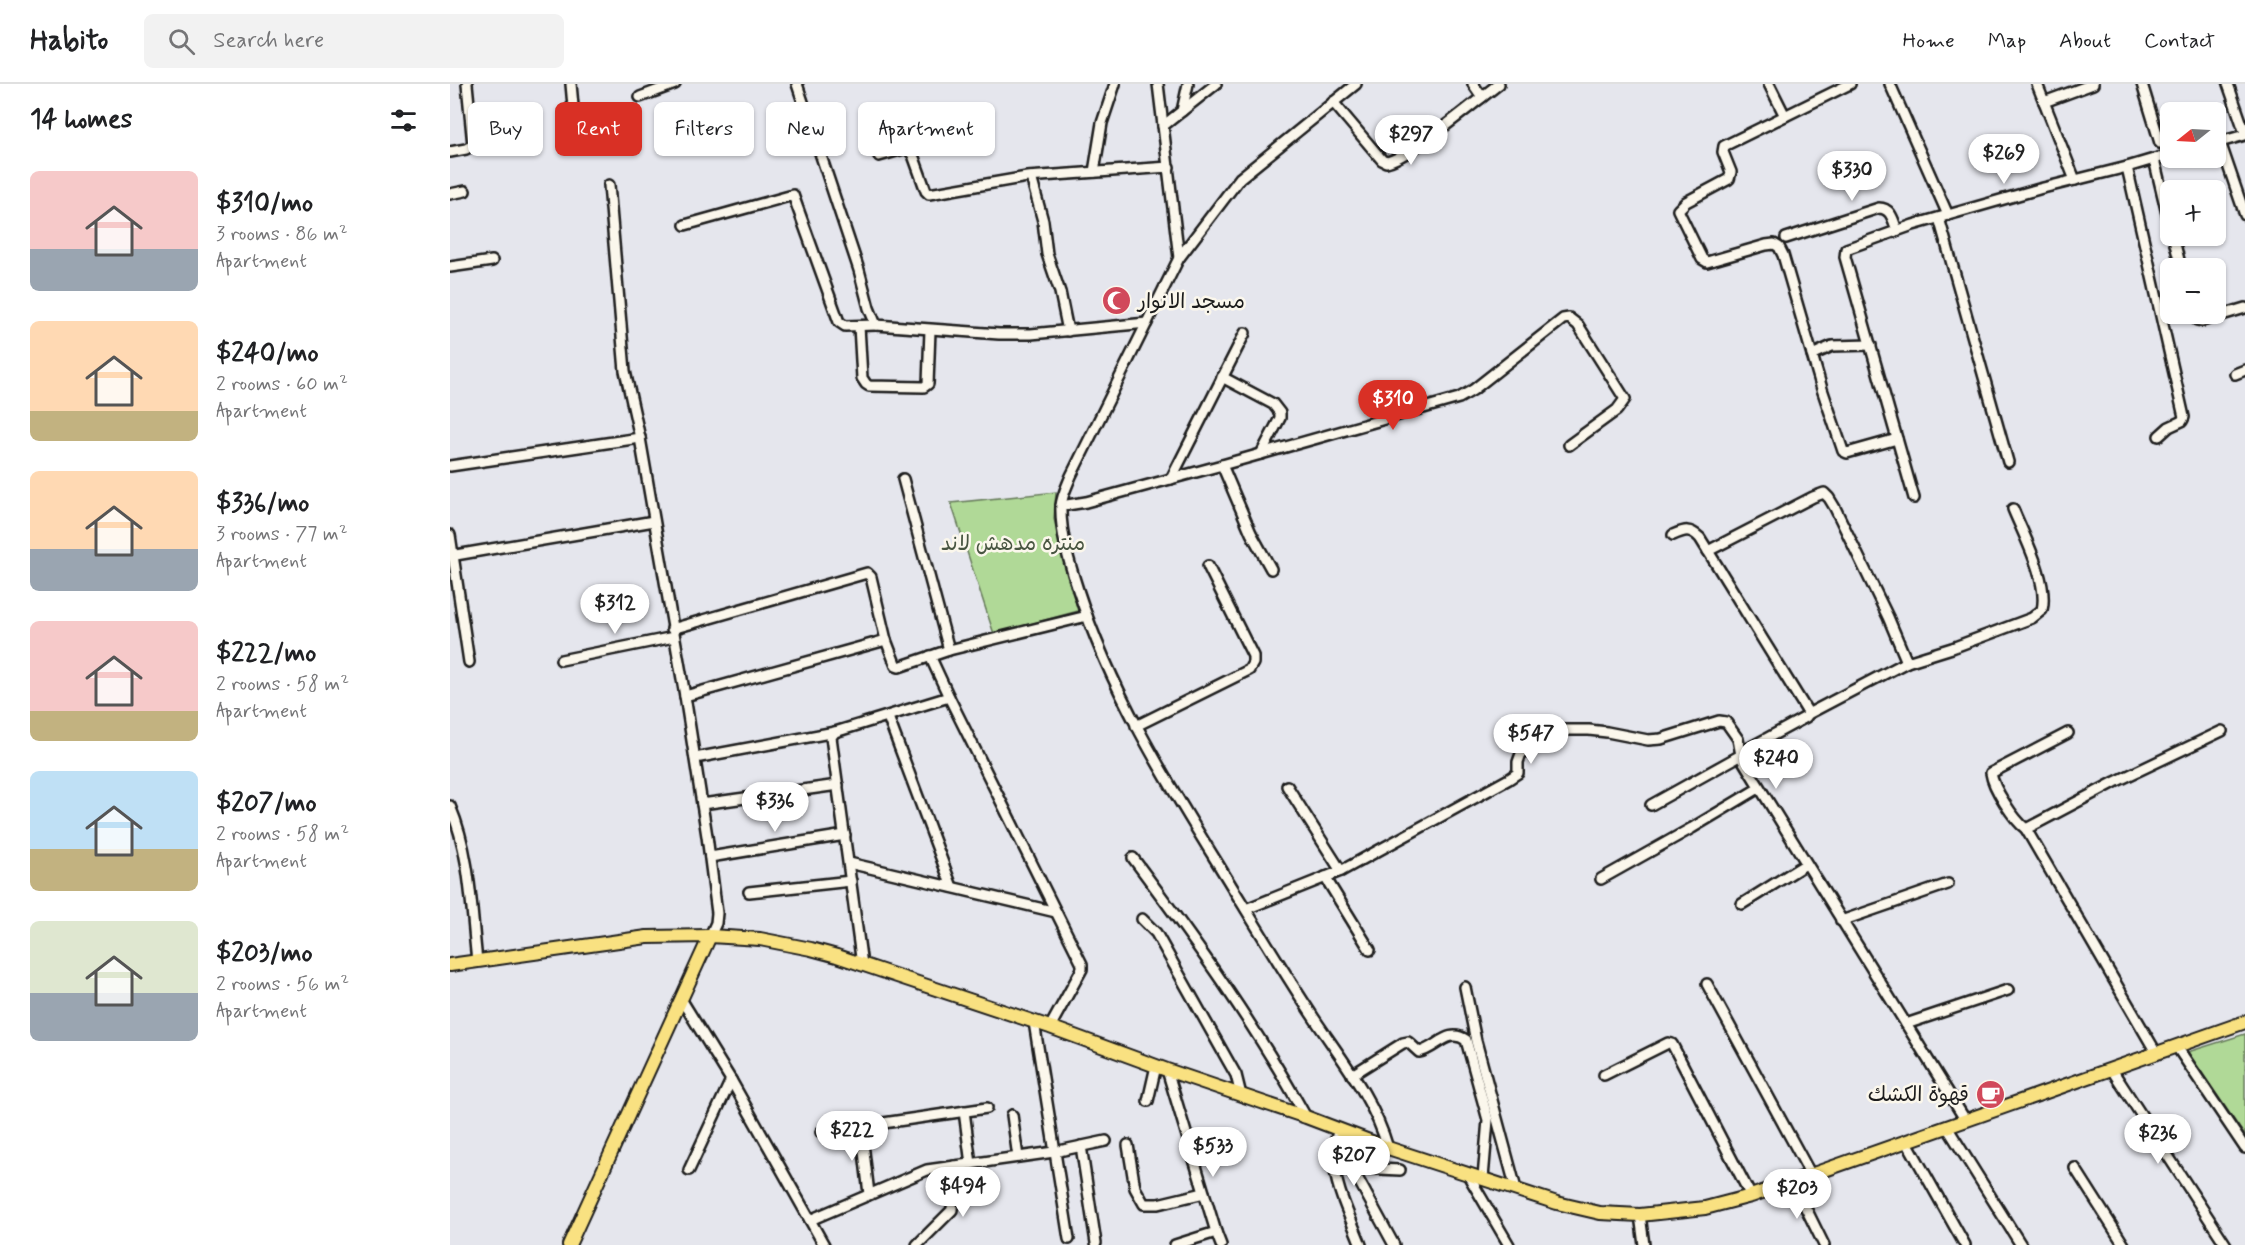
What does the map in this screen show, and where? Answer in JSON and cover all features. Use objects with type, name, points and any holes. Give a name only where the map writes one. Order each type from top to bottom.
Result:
[{"type":"main road","points":[[450,965],[665,936],[760,939],[811,949],[1050,1027],[1388,1148],[1516,1190],[1600,1213],[1640,1215],[1705,1208],[1751,1196],[2245,1022]]},
{"type":"main road","points":[[569,1245],[710,936]]},
{"type":"street","points":[[450,152],[473,145],[467,84]]},
{"type":"street","points":[[571,84],[573,102]]},
{"type":"street","points":[[640,97],[675,84]]},
{"type":"street","points":[[797,84],[876,325]]},
{"type":"street","points":[[1094,172],[1102,123],[1115,84]]},
{"type":"street","points":[[1158,84],[1179,258]]},
{"type":"street","points":[[1182,111],[1188,84]]},
{"type":"street","points":[[1163,126],[1216,84]]},
{"type":"street","points":[[1356,84],[1240,178],[1179,258],[1071,476],[1062,496],[1061,506],[1073,574],[1087,616],[1136,726],[1168,783],[1246,909],[1374,1109],[1388,1148]]},
{"type":"street","points":[[1473,84],[1482,97]]},
{"type":"street","points":[[1334,102],[1386,162],[1397,159],[1498,84]]},
{"type":"street","points":[[1769,84],[1785,116]]},
{"type":"street","points":[[1850,84],[1724,146],[1723,152],[1731,172],[1729,179],[1686,202],[1678,210],[1702,259],[1707,262],[1766,245],[1774,244],[1779,247],[1788,269],[1812,355],[1843,451],[1847,453],[1897,439]]},
{"type":"street","points":[[1890,84],[1944,217],[2008,462]]},
{"type":"street","points":[[2037,84],[2075,180]]},
{"type":"street","points":[[2044,102],[2093,84]]},
{"type":"street","points":[[2142,84],[2160,143]]},
{"type":"street","points":[[2226,140],[2245,134],[2228,84]]},
{"type":"street","points":[[913,156],[929,194],[1031,177],[1169,167]]},
{"type":"street","points":[[1914,498],[1845,253],[1846,249],[1897,230],[2160,158]]},
{"type":"street","points":[[2154,159],[2160,184]]},
{"type":"street","points":[[2226,164],[2245,215]]},
{"type":"street","points":[[2127,167],[2184,417],[2182,422],[2169,427],[2159,436]]},
{"type":"street","points":[[1031,177],[1043,221],[1047,254],[1060,292],[1068,331]]},
{"type":"street","points":[[609,185],[625,370],[640,438],[685,696],[710,857],[717,913],[716,923],[710,936]]},
{"type":"street","points":[[450,194],[465,191]]},
{"type":"street","points":[[685,225],[793,195],[835,315],[845,326],[876,325],[999,334],[1068,331],[1147,323]]},
{"type":"street","points":[[1786,238],[1879,208],[1885,208],[1889,212],[1897,230]]},
{"type":"street","points":[[450,267],[492,261]]},
{"type":"street","points":[[2226,314],[2245,308]]},
{"type":"street","points":[[1061,506],[1086,502],[1459,399],[1563,320],[1569,318],[1578,325],[1625,399],[1617,410],[1569,445]]},
{"type":"street","points":[[859,326],[862,378],[869,386],[924,387],[928,384],[930,330]]},
{"type":"street","points":[[1171,479],[1245,333]]},
{"type":"street","points":[[1812,355],[1832,346],[1871,345]]},
{"type":"street","points":[[2235,374],[2245,370]]},
{"type":"street","points":[[1222,377],[1272,404],[1280,413],[1280,418],[1262,454]]},
{"type":"street","points":[[450,466],[640,438]]},
{"type":"street","points":[[1222,465],[1236,500],[1270,569]]},
{"type":"street","points":[[903,479],[949,650]]},
{"type":"street","points":[[1708,551],[1824,493],[1844,527],[1907,662]]},
{"type":"street","points":[[1651,805],[1741,755],[1742,752],[1808,714],[1907,662],[2032,618],[2042,610],[2043,592],[2037,570],[2013,509]]},
{"type":"street","points":[[452,556],[654,521]]},
{"type":"street","points":[[1673,535],[1687,529],[1693,531],[1708,551],[1808,714]]},
{"type":"street","points":[[450,535],[469,662]]},
{"type":"street","points":[[1136,726],[1249,670],[1252,656],[1208,566]]},
{"type":"street","points":[[561,660],[673,633],[867,573],[871,576],[886,640],[896,666],[899,667],[949,650],[1087,616]]},
{"type":"street","points":[[685,696],[886,640]]},
{"type":"street","points":[[930,656],[1082,967],[1050,1027]]},
{"type":"street","points":[[695,758],[835,732],[949,698]]},
{"type":"street","points":[[888,717],[952,887]]},
{"type":"street","points":[[1246,909],[1341,871],[1509,779],[1518,773],[1518,762],[1522,751],[1542,732],[1598,731],[1648,740],[1661,739],[1719,721],[1726,722],[1738,739],[1741,755],[1758,788],[1966,1121]]},
{"type":"street","points":[[2026,829],[2115,782],[2222,731]]},
{"type":"street","points":[[835,732],[832,734],[831,741],[862,965]]},
{"type":"street","points":[[2068,733],[1990,773],[2014,816],[2026,829],[2157,1054]]},
{"type":"street","points":[[702,804],[838,785]]},
{"type":"street","points":[[1287,786],[1341,871]]},
{"type":"street","points":[[1601,879],[1758,788]]},
{"type":"street","points":[[450,806],[466,854],[477,961]]},
{"type":"street","points":[[710,857],[845,835]]},
{"type":"street","points":[[1133,858],[1190,935],[1283,1074],[1306,1117]]},
{"type":"street","points":[[849,862],[1056,912]]},
{"type":"street","points":[[1742,904],[1806,864]]},
{"type":"street","points":[[1325,878],[1370,950]]},
{"type":"street","points":[[749,892],[851,881]]},
{"type":"street","points":[[1841,921],[1948,884]]},
{"type":"street","points":[[1142,920],[1156,933],[1236,1075],[1241,1095]]},
{"type":"street","points":[[1707,984],[1811,1175]]},
{"type":"street","points":[[1465,987],[1476,1041],[1516,1190]]},
{"type":"street","points":[[1906,1024],[2008,990]]},
{"type":"street","points":[[681,999],[731,1080],[824,1245]]},
{"type":"street","points":[[1034,1022],[1069,1239]]},
{"type":"street","points":[[1352,1075],[1395,1047],[1408,1042],[1419,1052],[1451,1036],[1459,1036],[1466,1040],[1488,1120],[1483,1178]]},
{"type":"street","points":[[1604,1075],[1668,1043],[1672,1044],[1751,1196]]},
{"type":"street","points":[[2177,1047],[2245,1148]]},
{"type":"street","points":[[1148,1101],[1161,1068]]},
{"type":"street","points":[[1161,1068],[1221,1245]]},
{"type":"street","points":[[2112,1070],[2226,1245]]},
{"type":"street","points":[[689,1170],[731,1080]]},
{"type":"street","points":[[821,1132],[987,1108]]},
{"type":"street","points":[[964,1111],[971,1164]]},
{"type":"street","points":[[1012,1115],[1018,1157]]},
{"type":"street","points":[[861,1126],[869,1194]]},
{"type":"street","points":[[1947,1127],[2021,1245]]},
{"type":"street","points":[[1339,1129],[1334,1147],[1335,1167],[1341,1192],[1361,1245]]},
{"type":"street","points":[[810,1221],[919,1173],[1054,1152],[1106,1141]]},
{"type":"street","points":[[1906,1142],[1965,1245]]},
{"type":"street","points":[[1128,1145],[1135,1188],[1144,1204],[1158,1204],[1204,1193]]},
{"type":"street","points":[[1081,1146],[1096,1243]]},
{"type":"street","points":[[917,1245],[951,1210],[954,1166]]},
{"type":"street","points":[[1335,1167],[1400,1170]]},
{"type":"street","points":[[1352,1168],[1394,1245]]},
{"type":"street","points":[[2075,1168],[2124,1245]]},
{"type":"street","points":[[1468,1174],[1509,1245]]},
{"type":"street","points":[[1793,1182],[1824,1245]]},
{"type":"street","points":[[1640,1215],[1644,1245]]},
{"type":"street","points":[[1176,1245],[1216,1232]]},
{"type":"green space","name":"منتره مدهش لاند","points":[[1056,492],[1054,519],[1078,611],[994,634],[951,503]]},
{"type":"green space","points":[[2245,1034],[2245,1136],[2188,1052]]},
{"type":"place","name":"مسجد الانوار","points":[[1117,301]]},
{"type":"place","name":"قهوة الكشك","points":[[1990,1094]]}]
